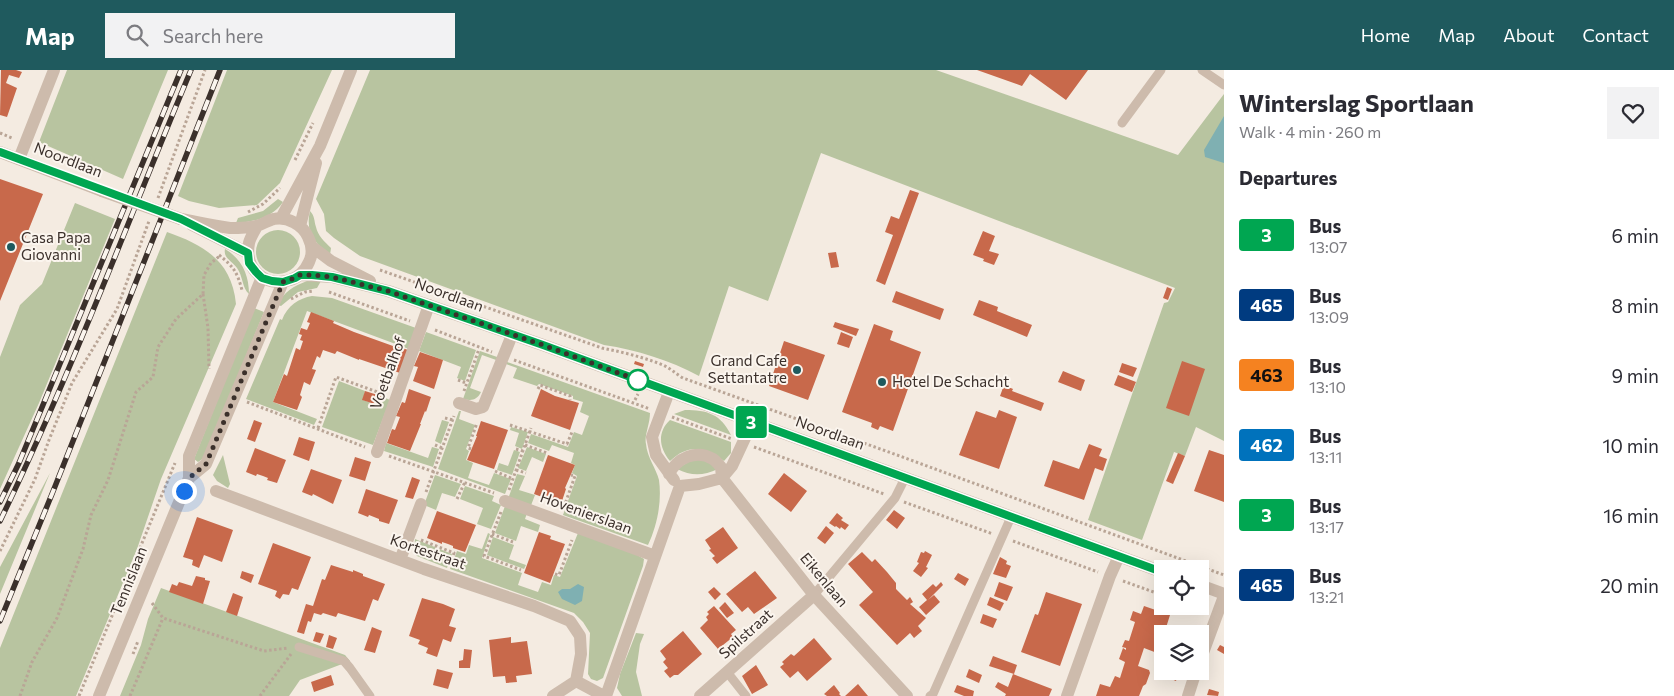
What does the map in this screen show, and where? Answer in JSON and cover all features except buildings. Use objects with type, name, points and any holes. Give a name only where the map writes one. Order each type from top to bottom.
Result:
[{"type":"street","points":[[19,159],[54,70]]},
{"type":"street","points":[[320,146],[300,226],[281,218],[320,146],[351,70]]},
{"type":"street","name":"Noordlaan","points":[[0,152],[181,219],[248,253]]},
{"type":"street","name":"Noordlaan","points":[[181,219],[231,228],[257,226],[281,218]]},
{"type":"street","points":[[257,226],[249,242],[249,263],[262,278],[283,282]]},
{"type":"street","name":"Noordlaan","points":[[300,226],[308,235],[312,246],[331,261],[388,291]]},
{"type":"street","points":[[300,275],[311,258],[312,246]]},
{"type":"street","name":"Noordlaan","points":[[283,282],[300,275],[332,277],[388,291],[543,345],[1154,569]]},
{"type":"street","name":"Tennislaan","points":[[99,696],[189,478],[189,456],[262,278]]},
{"type":"street","name":"Tennislaan","points":[[189,478],[206,464],[283,282]]},
{"type":"street","name":"Voetbalhof","points":[[377,452],[428,305]]},
{"type":"street","points":[[459,403],[476,409],[483,407],[512,335]]},
{"type":"street","points":[[669,392],[652,437],[656,455],[680,486]]},
{"type":"street","points":[[680,486],[699,484],[722,478],[732,466],[752,422]]},
{"type":"street","name":"Eikenlaan","points":[[669,474],[678,462],[685,458],[700,454],[713,459],[721,467],[722,478],[814,596],[907,696]]},
{"type":"street","points":[[553,696],[576,681],[605,696],[680,486]]},
{"type":"street","name":"Kortestraat","points":[[216,492],[400,560],[534,606],[570,621],[580,636],[581,654],[576,681]]},
{"type":"street","name":"Hovenierslaan","points":[[504,501],[656,556]]},
{"type":"street","points":[[400,560],[421,504]]},
{"type":"street","points":[[1068,696],[1110,576],[1119,556]]},
{"type":"street","points":[[1209,589],[1224,595],[1209,636]]},
{"type":"street","name":"Spilstraat","points":[[700,696],[814,596]]},
{"type":"street","points":[[1188,696],[1193,680]]},
{"type":"lane","points":[[1122,123],[1161,70]]},
{"type":"lane","points":[[1202,70],[1224,85]]},
{"type":"lane","points":[[814,596],[895,498],[905,478]]},
{"type":"lane","points":[[930,696],[933,694],[1011,517]]},
{"type":"lane","points":[[299,647],[344,661],[370,696]]},
{"type":"lane","points":[[727,672],[746,696]]},
{"type":"path","points":[[157,199],[205,70]]},
{"type":"path","points":[[290,169],[317,115]]},
{"type":"path","points":[[242,213],[263,204],[282,187]]},
{"type":"path","points":[[0,551],[35,479],[72,383],[117,309],[151,217]]},
{"type":"path","points":[[208,371],[208,328],[203,294],[204,275],[211,263],[220,256],[231,264],[236,272],[243,294]]},
{"type":"path","points":[[380,270],[602,348],[631,354],[651,361],[664,366],[682,378],[1224,575]]},
{"type":"path","points":[[287,304],[292,298],[305,292],[318,291]]},
{"type":"path","points":[[327,292],[1154,592]]},
{"type":"path","points":[[20,696],[32,662],[56,618],[80,557],[91,515],[108,480],[136,392],[153,377],[158,347],[176,319],[203,294]]},
{"type":"path","points":[[421,504],[479,349]]},
{"type":"path","points":[[318,428],[336,378],[396,398]]},
{"type":"path","points":[[458,380],[466,384]]},
{"type":"path","points":[[538,389],[540,385],[570,396],[570,400]]},
{"type":"path","points":[[471,449],[468,448],[479,417]]},
{"type":"path","points":[[445,418],[452,420]]},
{"type":"path","points":[[510,425],[531,430],[567,444],[572,432]]},
{"type":"path","points":[[521,570],[484,556],[531,430]]},
{"type":"path","points":[[435,445],[442,448]]},
{"type":"path","points":[[525,445],[548,453]]},
{"type":"path","points":[[516,449],[523,451]]},
{"type":"path","points":[[80,696],[177,459]]},
{"type":"path","points":[[516,470],[526,473]]},
{"type":"path","points":[[495,471],[513,478]]},
{"type":"path","points":[[564,506],[575,476],[571,475]]},
{"type":"path","points":[[457,499],[465,482]]},
{"type":"path","points":[[555,574],[559,575],[577,527]]},
{"type":"path","points":[[492,532],[513,542]]},
{"type":"path","points":[[416,538],[454,553],[449,568]]},
{"type":"path","points":[[154,606],[163,618],[264,651],[295,648],[260,696]]},
{"type":"path","points":[[130,696],[163,618]]},
{"type":"green space","points":[[67,70],[168,70],[123,179],[39,142]]},
{"type":"green space","points":[[227,70],[332,70],[280,183],[257,205],[219,208],[189,201],[178,196]]},
{"type":"green space","points":[[370,70],[936,70],[1178,155],[1224,94],[1224,441],[1196,427],[1185,456],[1174,452],[1142,540],[1088,520],[1164,303],[1168,302],[1175,288],[821,153],[768,301],[729,286],[699,376],[664,360],[604,345],[360,256],[326,231],[324,214],[316,199]]},
{"type":"green space","points":[[278,199],[283,202],[274,212],[256,220],[236,223],[238,218],[263,211]]},
{"type":"green space","points":[[75,203],[115,219],[39,403],[0,489],[0,357],[20,305],[42,284]]},
{"type":"green space","points":[[310,211],[314,217],[318,233],[331,248],[330,255],[312,237],[309,225]]},
{"type":"green space","points":[[282,230],[294,236],[299,243],[299,261],[294,268],[287,273],[274,274],[266,271],[259,264],[256,248],[259,240],[266,233]]},
{"type":"green space","points":[[167,232],[193,243],[214,257],[229,276],[236,304],[161,479],[137,549],[76,696],[0,696],[0,648]]},
{"type":"green space","points":[[225,249],[236,258],[243,268],[248,280],[249,294],[245,289],[239,271],[225,255]]},
{"type":"green space","points":[[307,281],[321,281],[317,288],[298,292],[281,306],[278,305],[289,290]]},
{"type":"green space","points":[[312,296],[332,298],[416,328],[409,349],[307,311],[273,402],[317,419],[314,425],[246,399],[280,319],[282,320],[294,304]]},
{"type":"green space","points":[[254,308],[264,312],[204,458],[198,462],[194,459]]},
{"type":"green space","points":[[426,332],[476,350],[465,381],[457,378],[461,367],[419,351]]},
{"type":"green space","points":[[480,351],[500,358],[499,361],[482,355],[470,388],[481,392],[474,399],[463,399]]},
{"type":"green space","points":[[507,362],[650,413],[646,441],[648,453],[659,480],[660,497],[654,530],[648,545],[563,515],[577,476],[572,473],[575,465],[571,463],[574,453],[552,445],[549,451],[528,443],[531,434],[568,447],[574,432],[582,435],[589,416],[580,412],[583,402],[573,399],[573,396],[539,384],[537,386],[513,378],[517,368],[506,364]]},
{"type":"green space","points":[[339,381],[365,391],[363,400],[377,405],[381,396],[390,400],[373,445],[322,427]]},
{"type":"green space","points":[[685,410],[707,412],[723,422],[731,435],[674,414]]},
{"type":"green space","points":[[459,411],[461,411],[459,419],[475,425],[466,449],[469,451],[466,460],[473,463],[468,478],[489,485],[494,473],[511,479],[505,494],[438,469]]},
{"type":"green space","points":[[442,420],[449,422],[441,444],[435,441]]},
{"type":"green space","points":[[670,420],[731,442],[731,453],[724,461],[710,452],[696,449],[683,452],[670,461],[664,451],[661,435]]},
{"type":"green space","points":[[511,427],[528,432],[522,449],[515,446],[519,433],[510,430]]},
{"type":"green space","points":[[386,443],[428,458],[432,447],[439,449],[433,467],[384,451]]},
{"type":"green space","points":[[527,447],[546,454],[543,462],[532,457],[526,471],[518,468]]},
{"type":"green space","points":[[514,450],[520,452],[512,475],[497,470],[499,463],[508,466]]},
{"type":"green space","points":[[223,455],[230,484],[228,488],[217,481],[213,475]]},
{"type":"green space","points":[[693,459],[705,460],[718,469],[697,474],[677,469]]},
{"type":"green space","points":[[50,473],[0,594],[0,567]]},
{"type":"green space","points":[[517,474],[525,476],[519,490],[535,495],[530,508],[508,499]]},
{"type":"green space","points":[[435,475],[461,484],[455,497],[442,493],[436,510],[424,505]]},
{"type":"green space","points":[[465,486],[494,496],[492,501],[501,505],[491,529],[477,524],[483,508],[460,499]]},
{"type":"green space","points":[[505,506],[527,513],[525,519],[540,525],[538,532],[521,526],[516,541],[495,533]]},
{"type":"green space","points":[[488,533],[490,534],[482,558],[522,573],[518,585],[538,592],[542,582],[551,585],[554,575],[560,577],[578,533],[632,552],[644,559],[603,678],[597,681],[591,679],[588,674],[590,633],[574,613],[450,569],[457,551],[466,554],[469,545],[482,549]]},
{"type":"green space","points":[[493,537],[514,545],[509,559],[526,565],[524,569],[487,555]]},
{"type":"green space","points":[[415,539],[452,554],[447,568],[417,556],[414,552]]},
{"type":"green space","points":[[161,588],[345,655],[350,661],[300,680],[289,696],[120,696],[141,645],[148,619]]},
{"type":"green space","points":[[636,633],[644,634],[640,644],[636,672],[642,696],[622,696],[617,688],[620,674]]},
{"type":"water","points":[[1224,116],[1224,163],[1205,157],[1204,150]]},
{"type":"water","points":[[578,584],[584,587],[582,601],[575,605],[562,599],[558,592],[562,589],[570,589]]},
{"type":"railway","points":[[0,502],[19,463],[181,70]]},
{"type":"railway","points":[[0,521],[75,354],[191,70]]},
{"type":"railway","points":[[0,621],[220,70]]},
{"type":"bus line","name":"3","points":[[0,152],[181,219],[248,253],[249,263],[262,278],[283,282],[300,275],[332,277],[388,291],[543,345],[1154,569]]},
{"type":"place","name":"Casa Papa Giovanni","points":[[11,247]]},
{"type":"place","name":"Grand Cafe Settantatre","points":[[797,370]]},
{"type":"place","name":"Hotel De Schacht","points":[[882,382]]},
{"type":"route","points":[[184,491],[189,478],[206,464],[283,282],[300,275],[332,277],[388,291],[643,382],[638,380]]}]
